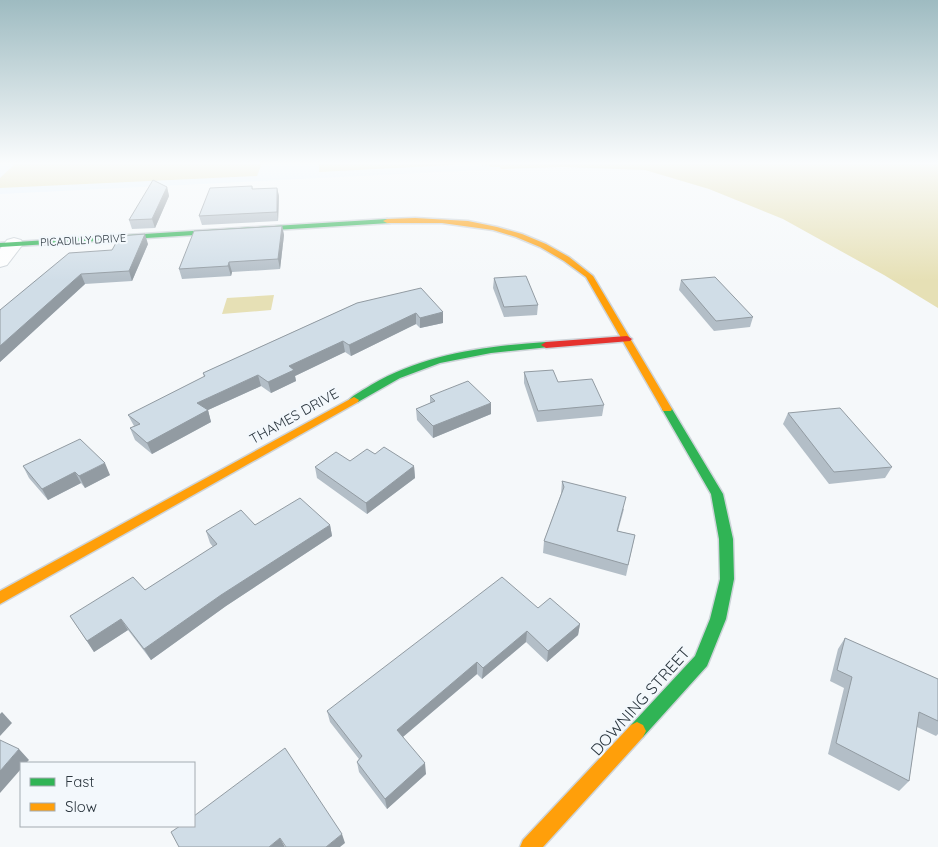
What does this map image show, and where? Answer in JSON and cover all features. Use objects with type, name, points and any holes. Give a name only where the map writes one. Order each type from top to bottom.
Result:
[{"type":"street","name":"PICADILLY DRIVE","points":[[7,245],[411,220],[476,225],[503,230],[536,241],[552,248],[579,266],[589,276],[628,339]]},
{"type":"street","points":[[0,261],[7,245]]},
{"type":"street","name":"THAMES DRIVE","points":[[0,598],[402,373],[448,358],[498,348],[628,339]]},
{"type":"street","name":"DOWNING STREET","points":[[530,847],[701,661],[716,630],[724,600],[728,571],[728,544],[724,518],[717,494],[628,339]]},
{"type":"shaded area","points":[[742,203],[938,203],[938,308],[884,275],[783,219]]},
{"type":"shaded area","points":[[274,295],[271,310],[222,314],[227,298]]},
{"type":"building","points":[[139,203],[160,203],[152,219],[129,220]]},
{"type":"building","points":[[204,203],[277,203],[277,212],[199,216]]},
{"type":"building","points":[[282,226],[278,259],[229,262],[228,266],[179,269],[194,231]]},
{"type":"building","points":[[145,234],[129,271],[81,274],[0,346],[0,310],[69,253],[112,250],[120,236]]},
{"type":"building","points":[[526,276],[538,305],[504,307],[494,278]]},
{"type":"building","points":[[715,277],[753,317],[716,321],[681,280]]},
{"type":"building","points":[[421,288],[443,312],[420,318],[416,313],[349,345],[343,341],[289,366],[294,370],[268,382],[258,375],[197,403],[208,410],[147,443],[130,428],[140,424],[128,415],[205,376],[203,373],[357,303]]},
{"type":"building","points":[[553,370],[558,382],[592,379],[604,405],[538,411],[524,372]]},
{"type":"building","points":[[468,381],[491,403],[433,426],[416,409],[435,401],[430,396]]},
{"type":"building","points":[[840,408],[892,467],[834,472],[788,413]]},
{"type":"building","points":[[80,439],[105,463],[79,476],[75,472],[42,489],[23,466]]},
{"type":"building","points":[[384,447],[414,466],[366,503],[315,467],[336,452],[350,461],[367,449],[375,454]]},
{"type":"building","points":[[562,481],[626,497],[617,531],[635,535],[628,565],[544,541],[564,487]]},
{"type":"building","points":[[300,498],[330,525],[221,595],[144,649],[121,619],[87,641],[70,616],[133,577],[145,590],[217,544],[206,531],[241,510],[255,525]]},
{"type":"building","points":[[502,577],[538,608],[550,598],[580,624],[548,651],[527,631],[483,668],[477,662],[397,730],[425,763],[385,799],[357,762],[362,756],[327,711]]},
{"type":"building","points":[[845,638],[938,679],[938,721],[919,712],[909,781],[836,743],[852,677],[837,670]]},
{"type":"building","points":[[0,740],[19,749],[0,771]]},
{"type":"building","points":[[285,748],[342,834],[326,847],[286,847],[280,838],[269,847],[179,847],[171,832],[178,827],[195,827],[195,815]]},
{"type":"traffic: fast","points":[[0,245],[387,221]]},
{"type":"traffic: fast","points":[[354,400],[396,376],[436,361],[491,350],[546,345]]},
{"type":"traffic: fast","points":[[637,731],[701,661],[718,619],[727,579],[726,539],[717,494],[667,409]]},
{"type":"traffic: slow","points":[[387,221],[442,221],[494,228],[543,246],[566,259],[589,276],[667,409]]},
{"type":"traffic: slow","points":[[0,598],[354,400]]},
{"type":"traffic: slow","points":[[530,847],[637,731]]},
{"type":"traffic: jam","points":[[546,345],[627,339]]}]
